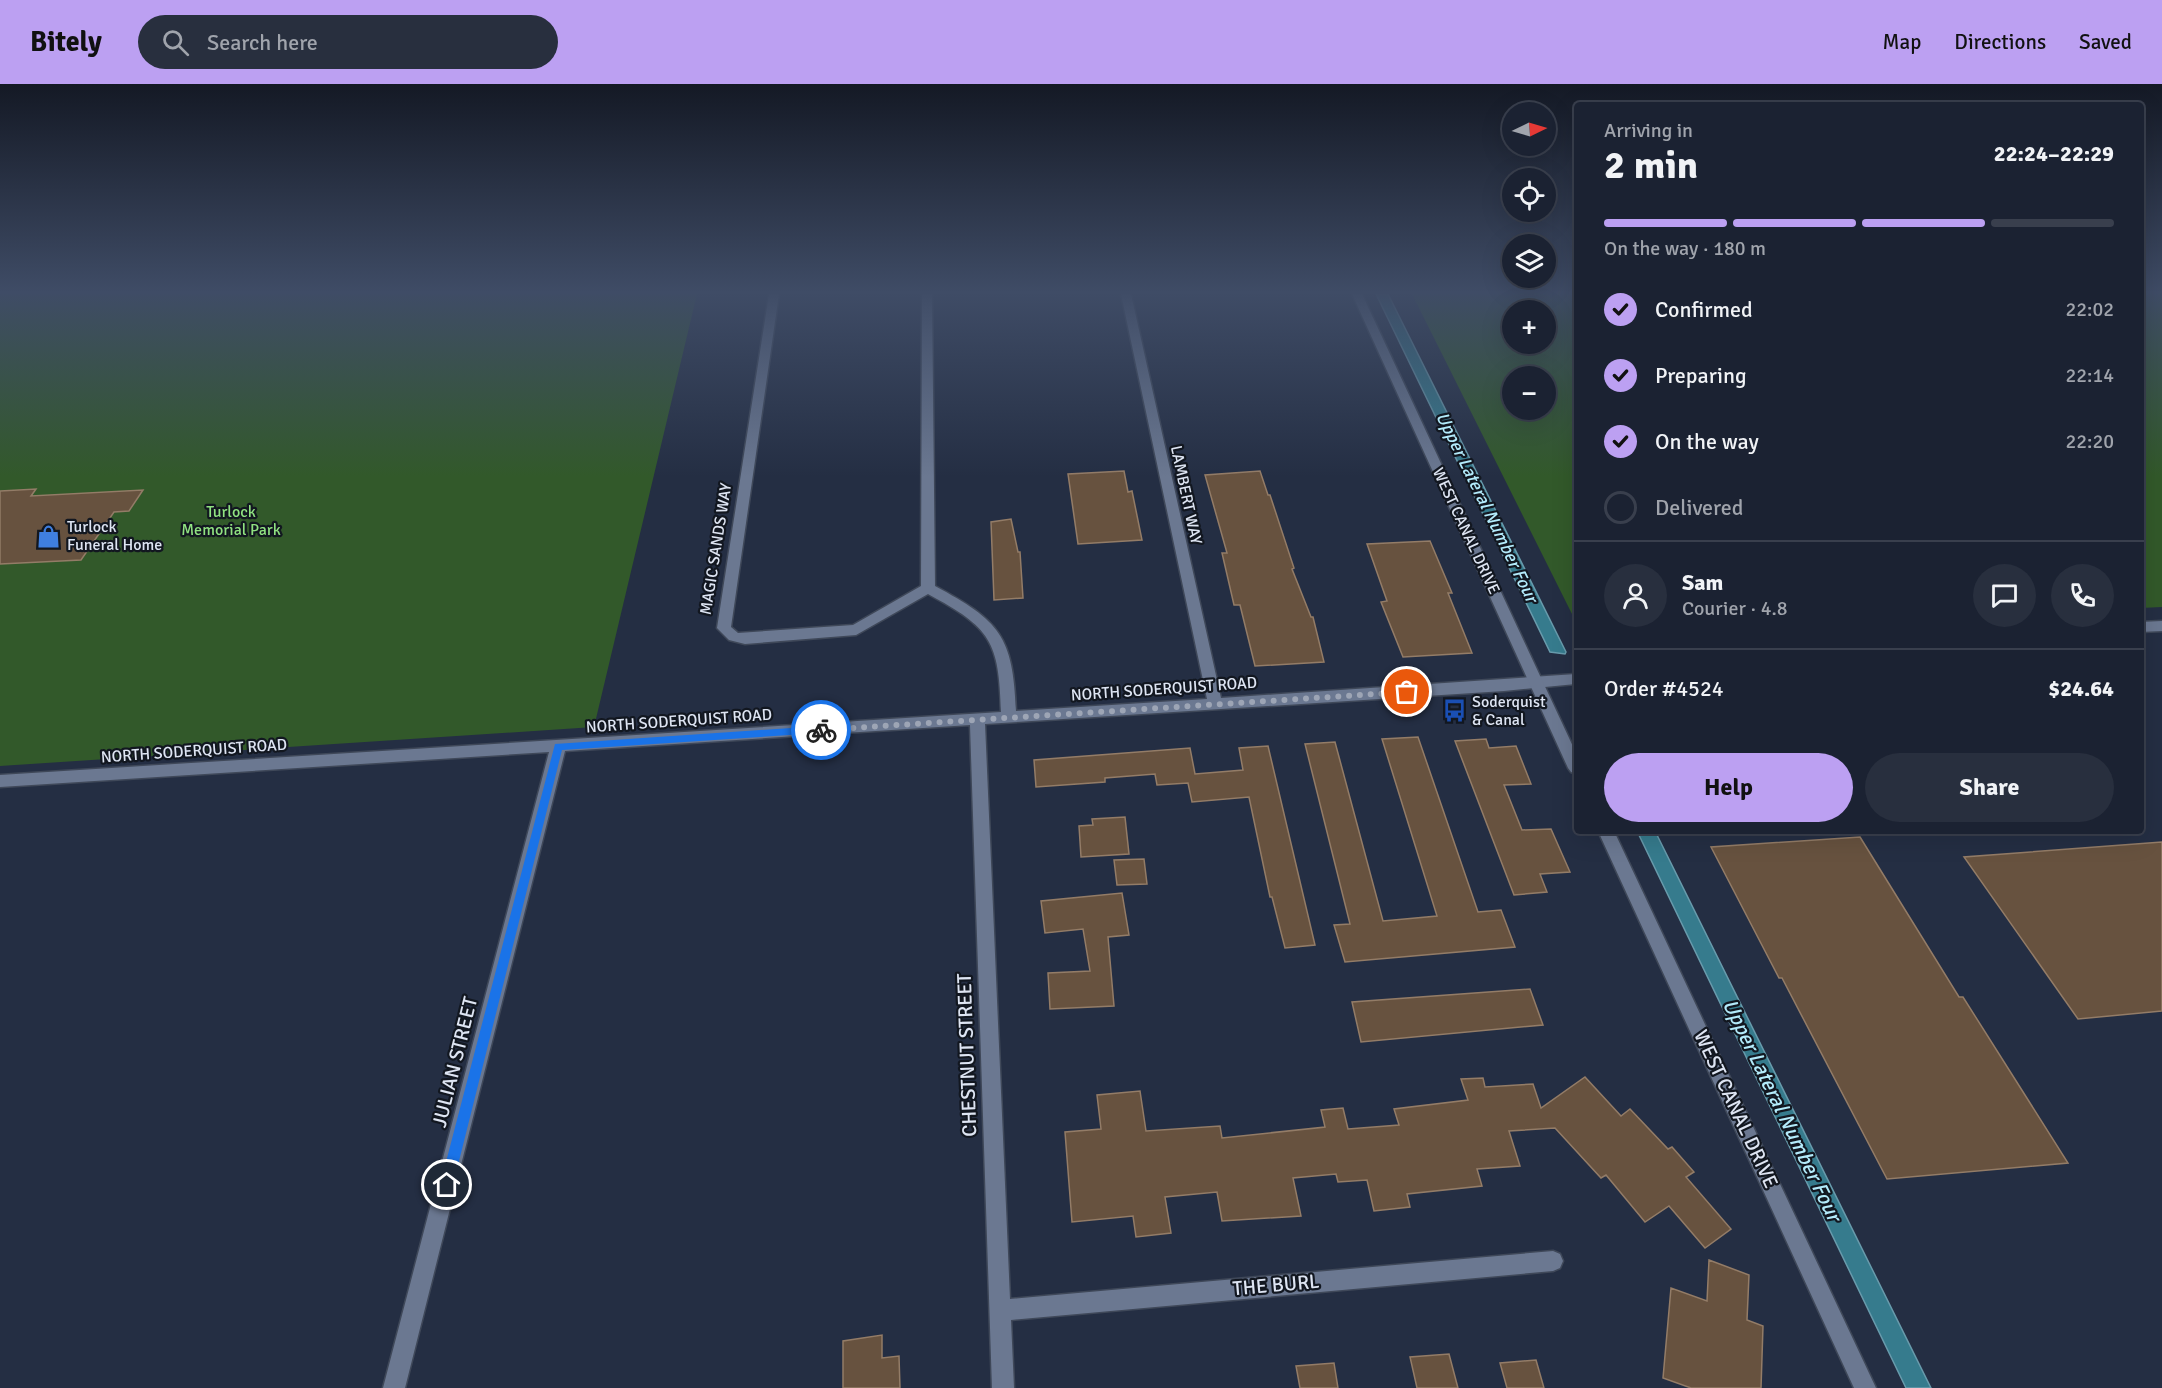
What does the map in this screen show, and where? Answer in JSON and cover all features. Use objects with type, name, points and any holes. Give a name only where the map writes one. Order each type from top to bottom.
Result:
[{"type":"street","name":"MAGIC SANDS WAY","points":[[765,355],[724,628],[734,637],[745,639],[847,632],[864,627],[928,588]]},
{"type":"street","points":[[927,355],[928,588],[976,617],[998,641],[1006,665],[1009,717]]},
{"type":"street","name":"LAMBERT WAY","points":[[1139,355],[1215,703]]},
{"type":"street","name":"WEST CANAL DRIVE","points":[[1385,355],[1574,764]]},
{"type":"street","points":[[2144,627],[2162,626]]},
{"type":"street","name":"NORTH SODERQUIST ROAD","points":[[0,781],[1537,684],[1574,679]]},
{"type":"street","name":"CHESTNUT STREET","points":[[977,719],[1003,1388]]},
{"type":"street","name":"JULIAN STREET","points":[[394,1388],[558,747]]},
{"type":"street","name":"WEST CANAL DRIVE","points":[[1607,834],[1865,1388]]},
{"type":"street","name":"THE BURL","points":[[1000,1310],[1553,1261]]},
{"type":"green space","name":"Turlock Memorial Park","points":[[0,355],[683,355],[594,727],[0,766]]},
{"type":"green space","points":[[1442,355],[1574,355],[1574,618]]},
{"type":"green space","points":[[2144,355],[2162,355],[2162,607],[2144,608]]},
{"type":"water","name":"Upper Lateral Number Four","points":[[1406,355],[1418,355],[1566,652],[1565,654],[1550,652]]},
{"type":"water","name":"Upper Lateral Number Four","points":[[1638,834],[1656,834],[1931,1388],[1906,1388]]},
{"type":"building","points":[[1124,471],[1128,492],[1132,491],[1142,540],[1078,544],[1068,474]]},
{"type":"building","points":[[1260,471],[1294,568],[1292,569],[1311,617],[1313,617],[1324,662],[1255,666],[1240,605],[1234,605],[1222,553],[1227,553],[1205,475]]},
{"type":"building","name":"Turlock Funeral Home","points":[[36,489],[31,496],[143,490],[129,511],[114,512],[81,560],[0,564],[0,491]]},
{"type":"building","points":[[1011,519],[1018,552],[1020,552],[1023,598],[994,600],[991,522]]},
{"type":"building","points":[[1430,541],[1452,593],[1448,593],[1472,653],[1403,657],[1381,602],[1387,601],[1367,544]]},
{"type":"building","points":[[1418,737],[1478,912],[1501,910],[1515,947],[1345,962],[1334,925],[1350,924],[1305,744],[1335,742],[1383,921],[1437,916],[1382,739]]},
{"type":"building","points":[[1486,739],[1489,748],[1516,746],[1531,784],[1504,785],[1522,830],[1551,829],[1570,872],[1540,874],[1547,892],[1514,895],[1455,741]]},
{"type":"building","points":[[1268,746],[1315,945],[1285,948],[1272,897],[1270,897],[1249,797],[1192,802],[1188,783],[1157,785],[1155,774],[1105,778],[1105,782],[1036,787],[1034,760],[1190,748],[1195,774],[1243,770],[1239,748]]},
{"type":"building","points":[[1125,817],[1129,854],[1081,857],[1079,826],[1093,825],[1092,819]]},
{"type":"building","points":[[1860,837],[1959,997],[1963,997],[2068,1163],[1887,1179],[1711,847]]},
{"type":"building","points":[[2162,842],[2162,1011],[2078,1019],[1964,857]]},
{"type":"building","points":[[1144,859],[1147,884],[1117,885],[1114,860]]},
{"type":"building","points":[[1122,893],[1129,935],[1108,937],[1114,1006],[1050,1009],[1048,973],[1090,971],[1083,929],[1045,933],[1041,901]]},
{"type":"building","points":[[1530,989],[1543,1025],[1361,1042],[1352,1002]]},
{"type":"building","points":[[1585,1077],[1621,1116],[1630,1109],[1668,1149],[1672,1147],[1694,1172],[1686,1177],[1731,1229],[1705,1248],[1669,1206],[1645,1222],[1606,1175],[1601,1178],[1555,1128],[1509,1131],[1520,1166],[1477,1169],[1482,1186],[1407,1194],[1410,1207],[1374,1211],[1367,1180],[1338,1182],[1336,1174],[1293,1178],[1301,1216],[1222,1221],[1217,1192],[1165,1197],[1171,1233],[1136,1237],[1133,1216],[1072,1222],[1065,1132],[1101,1129],[1097,1095],[1140,1091],[1146,1131],[1220,1126],[1222,1138],[1325,1127],[1321,1110],[1343,1108],[1348,1129],[1399,1125],[1394,1109],[1468,1100],[1461,1079],[1483,1078],[1485,1087],[1533,1084],[1541,1108]]},
{"type":"building","points":[[1709,1260],[1749,1275],[1747,1320],[1763,1326],[1761,1388],[1691,1388],[1663,1378],[1671,1288],[1707,1301]]},
{"type":"building","points":[[882,1335],[882,1358],[899,1356],[900,1388],[843,1388],[843,1341]]},
{"type":"building","points":[[1449,1354],[1458,1388],[1417,1388],[1410,1357]]},
{"type":"building","points":[[1536,1360],[1544,1388],[1507,1388],[1500,1363]]},
{"type":"building","points":[[1334,1363],[1338,1388],[1300,1388],[1296,1366]]},
{"type":"way so far","points":[[821,730],[1407,692]]},
{"type":"place","name":"Turlock Funeral Home","points":[[49,536]]},
{"type":"place","name":"Soderquist & Canal","points":[[1454,711]]},
{"type":"route","points":[[447,1185],[558,747],[821,730]]}]
